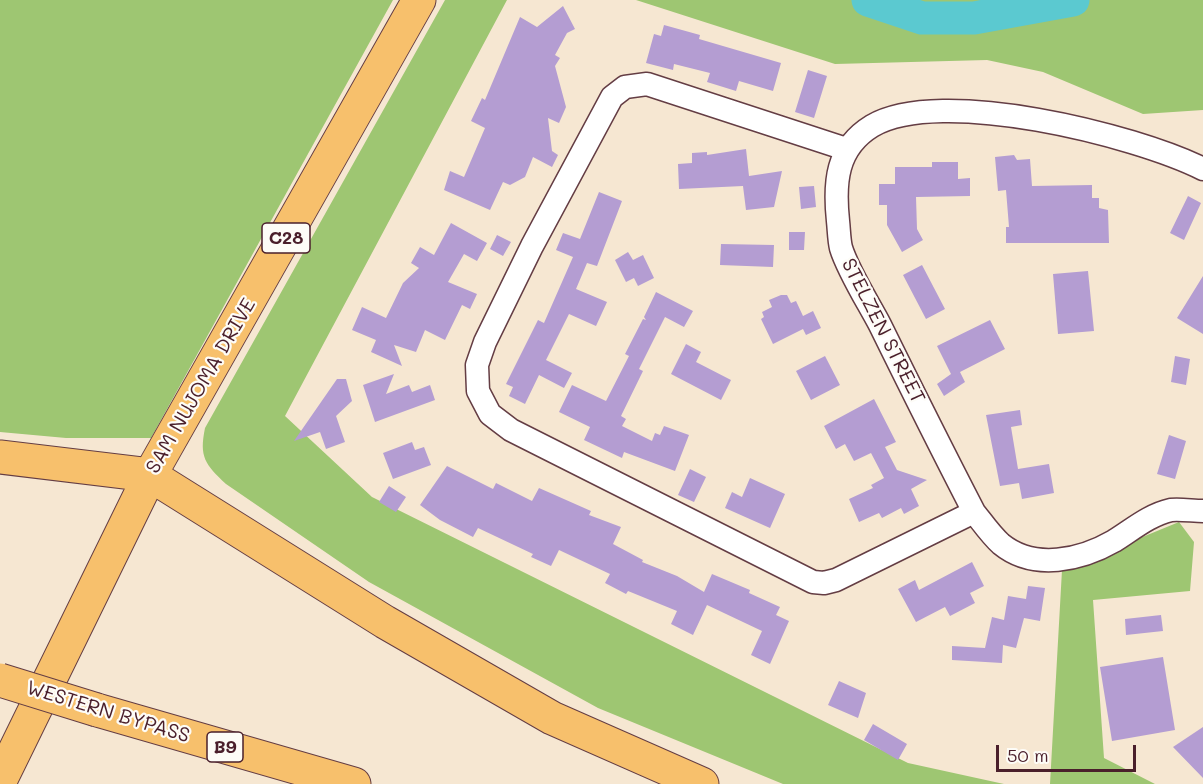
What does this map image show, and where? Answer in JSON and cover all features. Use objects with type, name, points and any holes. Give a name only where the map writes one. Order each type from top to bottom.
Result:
[{"type":"highway","name":"SAM NUJOMA DRIVE","points":[[0,781],[150,475],[419,0]]},
{"type":"highway","points":[[0,457],[150,475],[385,622],[552,718],[702,784]]},
{"type":"highway","name":"WESTERN BYPASS","points":[[0,680],[354,784]]},
{"type":"street","points":[[974,512],[836,580],[824,583],[813,582],[511,430],[490,414],[478,391],[477,366],[485,342],[532,246],[612,97],[625,87],[647,84],[846,149],[873,126],[900,117],[932,112],[982,112],[1044,120],[1139,145],[1203,169]]},
{"type":"street","name":"STELZEN STREET","points":[[846,149],[838,168],[835,194],[842,249],[974,512],[1001,544],[1039,559],[1064,561],[1087,555],[1157,514],[1173,510],[1203,512]]},
{"type":"green space","points":[[0,0],[393,0],[151,438],[66,438],[0,432]]},
{"type":"green space","points":[[445,0],[507,0],[285,416],[372,497],[908,763],[1004,784],[783,784],[598,708],[369,582],[226,484],[213,471],[203,453],[205,428]]},
{"type":"green space","points":[[636,0],[1203,0],[1203,110],[1143,114],[1043,72],[987,60],[835,64]]},
{"type":"green space","points":[[1179,522],[1194,542],[1190,591],[1093,600],[1104,758],[1155,784],[1050,784],[1062,570]]},
{"type":"building","points":[[563,6],[575,29],[567,33],[555,55],[560,58],[555,66],[566,107],[559,123],[548,118],[552,151],[558,155],[552,167],[533,157],[525,177],[510,185],[503,182],[490,210],[444,190],[450,171],[464,177],[485,128],[471,121],[482,98],[485,100],[520,17],[537,27]]},
{"type":"building","points":[[664,25],[700,35],[699,39],[781,63],[773,91],[739,81],[736,91],[707,82],[710,73],[674,64],[673,70],[646,63],[654,34],[661,36]]},
{"type":"building","points":[[808,70],[827,76],[814,118],[795,112]]},
{"type":"building","points":[[746,149],[749,176],[782,171],[774,207],[746,210],[743,186],[679,189],[678,164],[692,163],[692,153],[707,152],[707,155]]},
{"type":"building","points":[[1014,155],[1017,160],[1030,159],[1032,186],[1092,185],[1092,198],[1099,198],[1099,208],[1108,210],[1109,243],[1006,243],[1006,227],[1009,227],[1006,190],[998,191],[995,157]]},
{"type":"building","points":[[932,162],[958,162],[958,179],[970,178],[970,196],[916,197],[917,229],[923,240],[902,252],[887,225],[887,205],[879,205],[879,184],[895,184],[895,167],[932,167]]},
{"type":"building","points":[[814,186],[816,207],[801,209],[799,187]]},
{"type":"building","points":[[599,192],[622,201],[597,266],[587,263],[576,289],[607,302],[596,326],[569,314],[546,360],[572,373],[564,388],[539,375],[525,404],[509,396],[513,387],[506,384],[538,320],[544,323],[573,257],[556,250],[563,233],[580,239]]},
{"type":"building","points":[[1188,196],[1201,203],[1184,240],[1170,233]]},
{"type":"building","points":[[451,223],[487,243],[477,261],[464,254],[448,282],[477,294],[470,309],[462,305],[445,340],[425,330],[416,352],[394,345],[402,366],[371,352],[376,340],[352,330],[362,307],[386,318],[403,283],[419,268],[411,263],[420,247],[434,255]]},
{"type":"building","points":[[789,232],[805,232],[804,250],[789,250]]},
{"type":"building","points":[[497,235],[511,242],[503,256],[490,249]]},
{"type":"building","points":[[721,244],[774,245],[773,267],[720,265]]},
{"type":"building","points":[[628,252],[633,260],[643,255],[654,278],[638,286],[634,278],[626,282],[615,260]]},
{"type":"building","points":[[922,265],[945,309],[926,319],[903,275]]},
{"type":"building","points":[[1088,271],[1094,331],[1058,334],[1053,274]]},
{"type":"building","points":[[1203,276],[1203,334],[1177,318]]},
{"type":"building","points":[[656,292],[693,311],[684,327],[665,317],[639,369],[643,371],[621,416],[626,419],[622,426],[652,441],[655,433],[660,435],[664,426],[689,435],[675,471],[624,452],[622,458],[584,440],[590,427],[559,412],[572,385],[606,401],[629,356],[625,354],[643,319],[646,320],[644,317]]},
{"type":"building","points":[[787,295],[791,303],[796,301],[803,316],[813,311],[821,328],[806,335],[803,329],[773,344],[761,319],[764,317],[762,312],[772,307],[769,300]]},
{"type":"building","points":[[990,320],[1005,349],[960,372],[965,382],[944,396],[937,384],[951,374],[937,346]]},
{"type":"building","points":[[686,344],[701,352],[696,362],[731,380],[721,400],[671,374]]},
{"type":"building","points":[[825,356],[840,385],[811,400],[796,371]]},
{"type":"building","points":[[1175,356],[1190,359],[1186,385],[1171,382]]},
{"type":"building","points":[[394,374],[386,394],[409,385],[412,392],[430,385],[435,400],[375,422],[363,385]]},
{"type":"building","points":[[337,379],[346,379],[352,401],[336,416],[345,442],[326,449],[320,432],[294,441]]},
{"type":"building","points":[[874,399],[896,442],[885,447],[897,470],[927,480],[911,489],[919,506],[904,514],[901,508],[882,518],[879,513],[859,522],[849,499],[873,488],[871,485],[884,478],[871,453],[854,461],[845,444],[836,449],[824,426]]},
{"type":"building","points":[[1020,410],[1022,425],[1011,427],[1018,469],[1049,464],[1054,493],[1022,499],[1019,483],[1000,486],[986,415]]},
{"type":"building","points":[[1169,435],[1186,441],[1175,479],[1157,474]]},
{"type":"building","points":[[412,442],[415,450],[424,447],[431,465],[393,479],[383,453]]},
{"type":"building","points":[[447,466],[493,489],[496,483],[532,501],[539,488],[591,511],[589,515],[621,527],[613,544],[643,560],[642,562],[677,576],[704,592],[712,574],[750,590],[749,593],[780,607],[776,615],[789,621],[770,664],[751,655],[762,631],[707,605],[693,635],[671,624],[677,611],[628,591],[626,594],[605,583],[610,574],[559,550],[551,566],[531,557],[533,554],[478,528],[473,537],[440,520],[420,505]]},
{"type":"building","points":[[690,469],[706,477],[694,502],[678,495]]},
{"type":"building","points":[[750,478],[785,494],[770,528],[725,508],[732,492],[742,497]]},
{"type":"building","points":[[389,486],[406,497],[396,512],[379,502]]},
{"type":"building","points":[[972,562],[984,586],[970,593],[975,603],[950,616],[945,607],[916,622],[898,589],[915,580],[919,590]]},
{"type":"building","points":[[1028,586],[1045,588],[1040,621],[1024,618],[1016,648],[1003,645],[1002,663],[952,660],[952,646],[985,648],[992,617],[1004,620],[1008,596],[1026,599]]},
{"type":"building","points":[[1161,615],[1163,631],[1126,635],[1125,619]]},
{"type":"building","points":[[1163,657],[1175,730],[1112,741],[1100,667]]},
{"type":"building","points":[[839,681],[866,693],[858,718],[828,705]]},
{"type":"building","points":[[873,724],[907,744],[898,760],[864,740]]},
{"type":"building","points":[[1203,727],[1203,778],[1173,747]]},
{"type":"waterway","points":[[868,0],[922,18],[974,18],[1073,0]]}]
